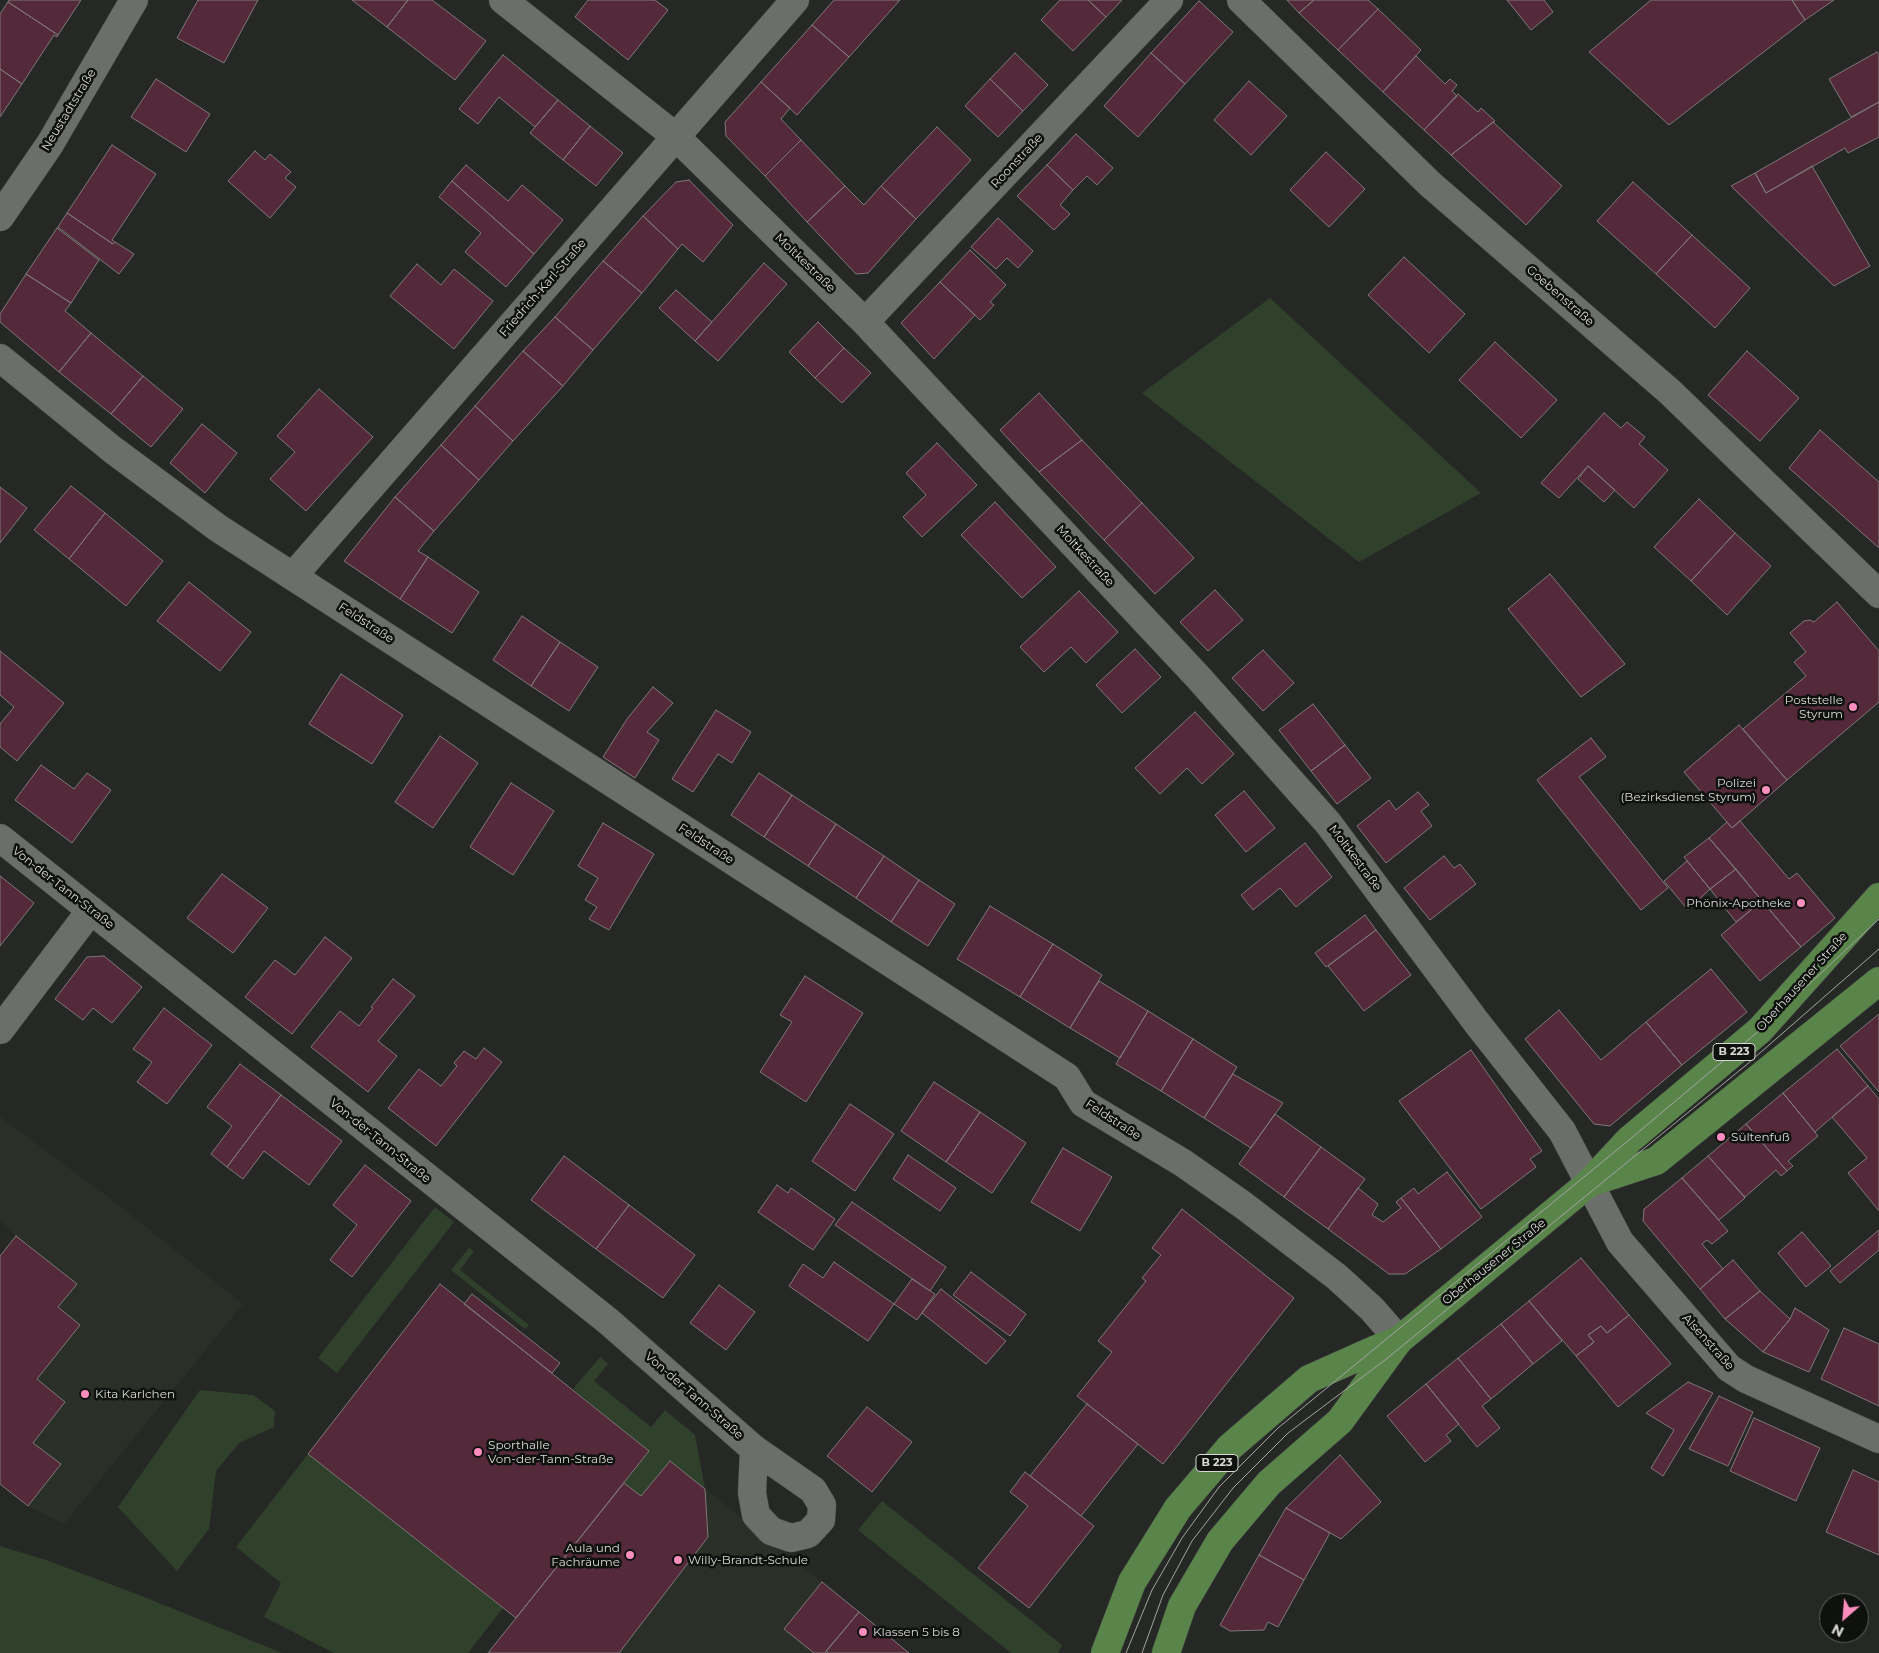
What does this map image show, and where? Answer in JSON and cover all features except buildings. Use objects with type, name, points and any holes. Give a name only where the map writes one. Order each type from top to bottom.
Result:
[{"type":"main road","name":"Oberhausener Straße","points":[[1166,1653],[1182,1606],[1220,1540],[1269,1483],[1340,1421],[1399,1340],[1588,1184],[1629,1140],[1760,1030],[1879,896]]},
{"type":"main road","name":"Oberhausener Straße","points":[[1588,1184],[1656,1161],[1879,981]]},
{"type":"main road","name":"Oberhausener Straße","points":[[1105,1653],[1132,1582],[1178,1508],[1230,1447],[1309,1378],[1399,1340]]},
{"type":"street","name":"Neustadtstraße","points":[[0,217],[50,144],[134,0]]},
{"type":"street","name":"Moltkestraße","points":[[503,0],[675,136],[865,322],[1197,676],[1328,823],[1477,1022],[1562,1131],[1588,1184]]},
{"type":"street","name":"Friedrich-Karl-Straße","points":[[293,576],[795,0]]},
{"type":"street","name":"Roonstraße","points":[[865,322],[1168,0]]},
{"type":"street","name":"Goebenstraße","points":[[1241,0],[1430,184],[1670,392],[1879,594]]},
{"type":"street","name":"Feldstraße","points":[[0,358],[113,450],[203,517],[1067,1076],[1083,1102],[1183,1163],[1243,1205],[1337,1277],[1372,1309],[1399,1340]]},
{"type":"street","name":"Von-der-Tann-Straße","points":[[0,838],[468,1212],[608,1321],[754,1449]]},
{"type":"street","points":[[0,1030],[91,910]]},
{"type":"street","name":"Alsenstraße","points":[[1588,1184],[1620,1242],[1729,1368],[1746,1379],[1879,1439]]},
{"type":"shaded area","name":"Kita Karlchen","points":[[0,1117],[107,1196],[243,1304],[64,1524],[30,1507],[0,1484],[0,1256],[16,1236],[0,1220]]},
{"type":"shaded area","name":"Willy-Brandt-Schule","points":[[670,1461],[909,1653],[488,1653],[624,1483],[641,1496]]},
{"type":"green space","points":[[1270,298],[1481,493],[1359,562],[1142,393]]},
{"type":"green space","points":[[435,1207],[454,1222],[337,1373],[318,1358]]},
{"type":"green space","points":[[469,1248],[474,1251],[460,1270],[529,1325],[525,1329],[451,1270]]},
{"type":"green space","points":[[600,1357],[608,1364],[594,1381],[651,1427],[665,1410],[695,1435],[705,1489],[670,1461],[641,1496],[624,1483],[649,1451],[573,1389]]},
{"type":"green space","points":[[200,1390],[253,1395],[275,1411],[274,1427],[239,1443],[216,1471],[209,1529],[177,1571],[118,1507]]},
{"type":"green space","points":[[308,1454],[503,1608],[468,1653],[334,1653],[264,1617],[281,1583],[236,1547]]},
{"type":"green space","points":[[882,1501],[1062,1645],[1058,1653],[1011,1653],[858,1530]]},
{"type":"green space","points":[[0,1546],[46,1560],[147,1598],[282,1653],[0,1653]]},
{"type":"tram line","points":[[1126,1653],[1152,1590],[1182,1538],[1219,1487],[1278,1428],[1760,1030],[1879,919]]},
{"type":"tram line","points":[[1142,1653],[1163,1595],[1192,1541],[1233,1488],[1288,1433],[1385,1360],[1745,1066],[1879,949]]},
{"type":"place","name":"Poststelle Styrum","points":[[1853,707]]},
{"type":"place","name":"Polizei (Bezirksdienst Styrum)","points":[[1766,790]]},
{"type":"place","name":"Phönix-Apotheke","points":[[1801,903]]},
{"type":"place","name":"Sültenfuß","points":[[1721,1137]]},
{"type":"place","name":"Kita Karlchen","points":[[85,1394]]},
{"type":"place","name":"Sporthalle Von-der-Tann-Straße","points":[[478,1452]]},
{"type":"place","name":"Aula und Fachräume","points":[[630,1555]]},
{"type":"place","name":"Willy-Brandt-Schule","points":[[678,1560]]},
{"type":"place","name":"Klassen 5 bis 8","points":[[863,1632]]}]
